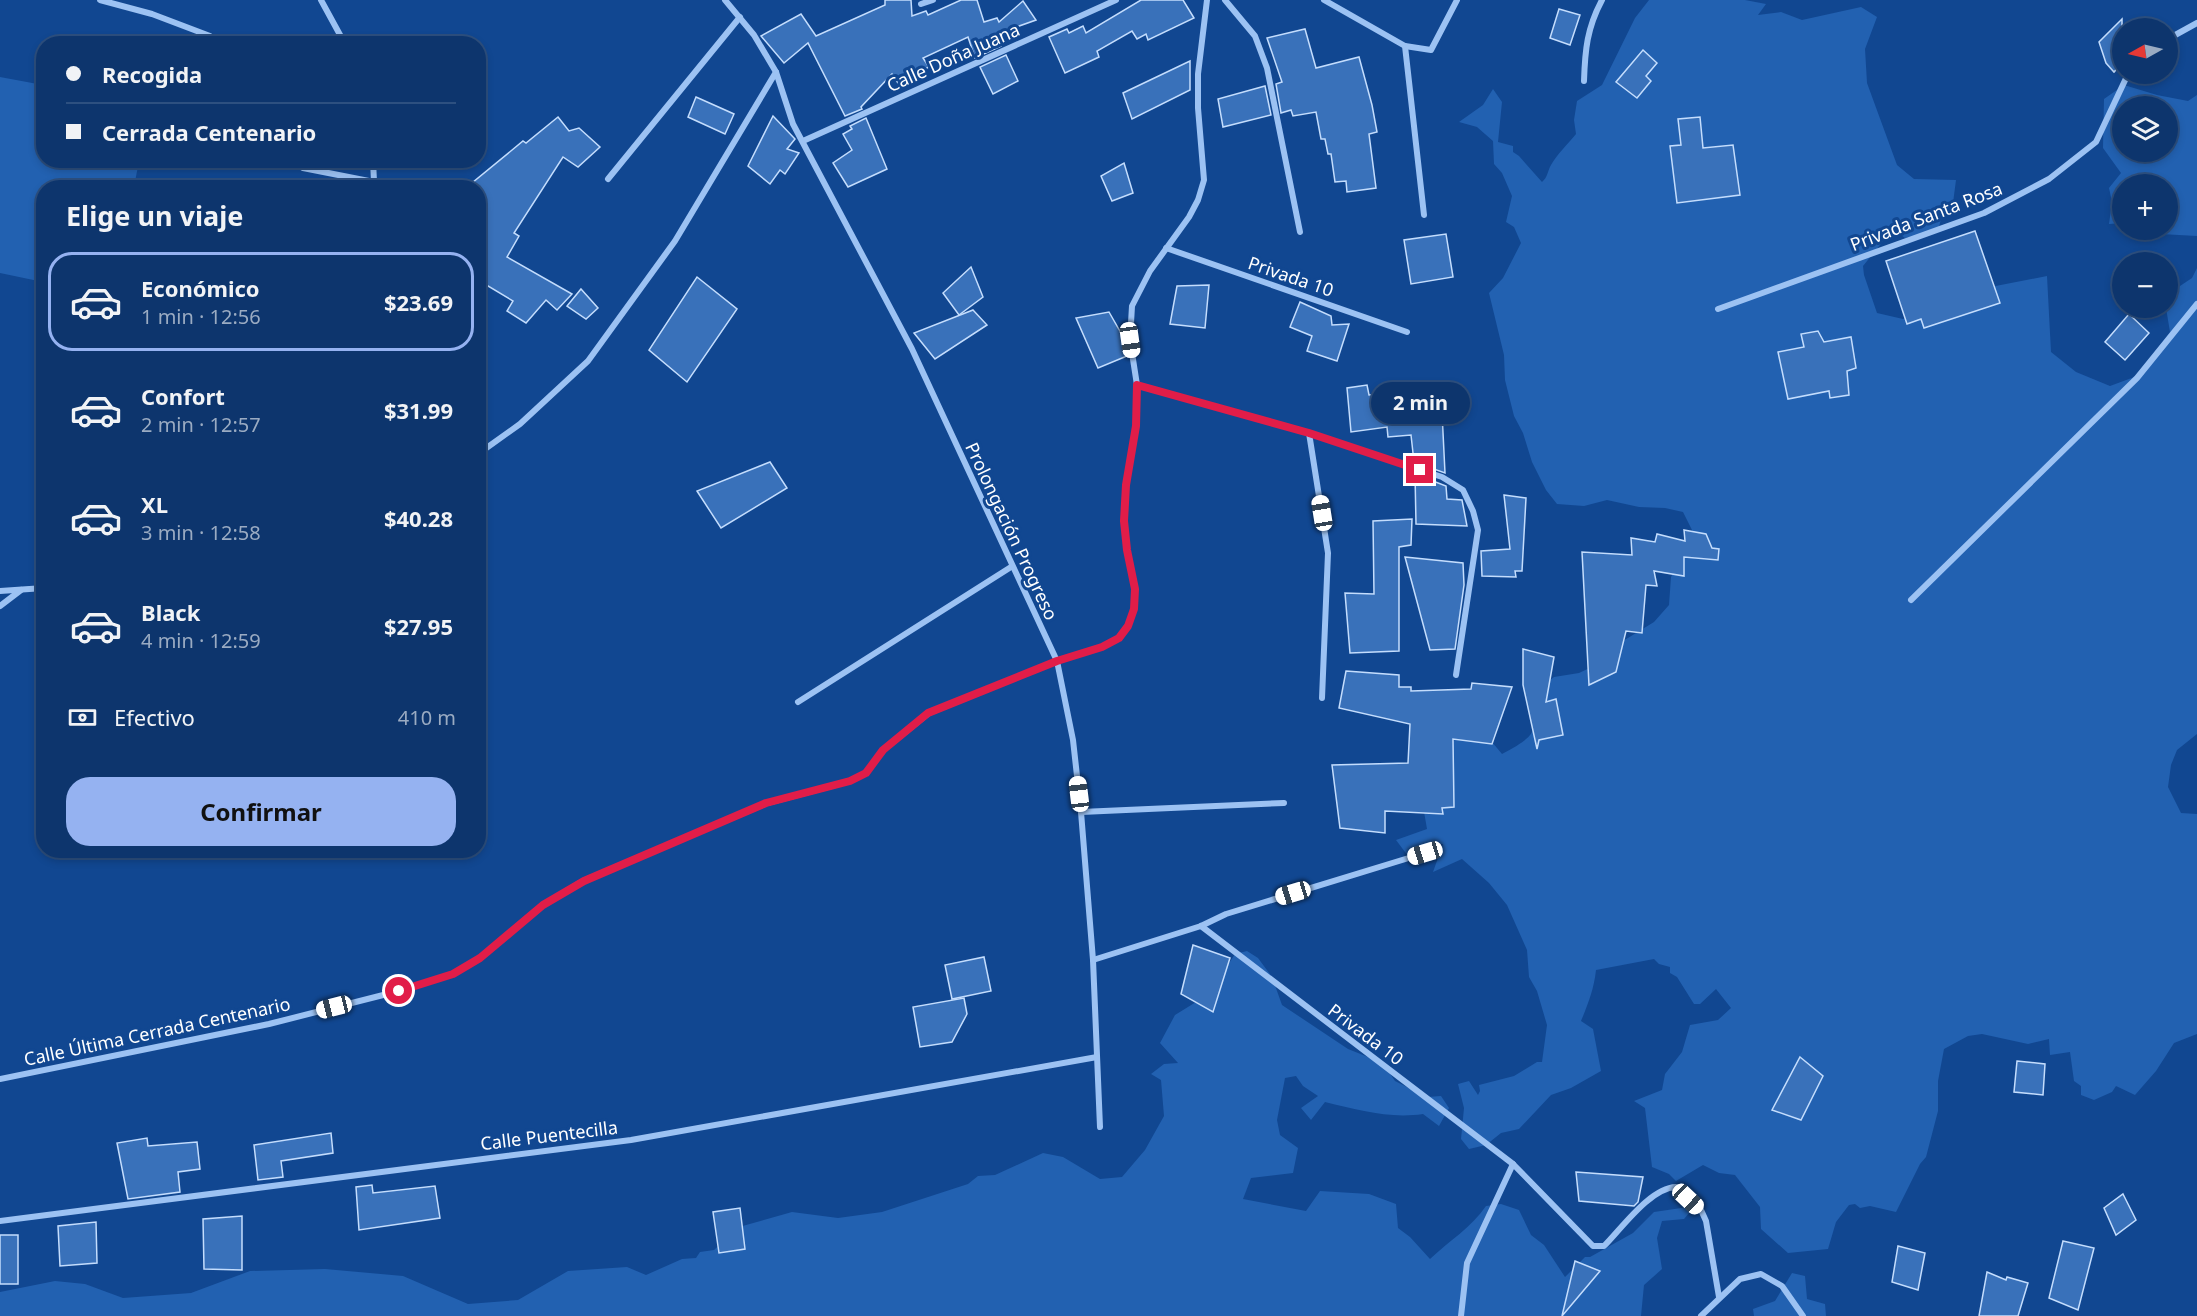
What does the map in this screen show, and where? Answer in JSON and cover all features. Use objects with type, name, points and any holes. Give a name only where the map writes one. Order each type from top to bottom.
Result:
[{"type":"street","points":[[100,0],[152,14],[210,36]]},
{"type":"street","points":[[321,0],[341,36]]},
{"type":"street","name":"Prolongación Progreso","points":[[725,0],[740,17],[776,72],[793,124],[912,349],[1011,567],[1057,661],[1073,740],[1081,812],[1093,960],[1100,1127]]},
{"type":"street","points":[[921,4],[933,0]]},
{"type":"street","name":"Calle Doña Juana","points":[[803,141],[1116,0]]},
{"type":"street","name":"Calle Última Cerrada Centenario","points":[[0,1079],[269,1024],[399,991],[453,974],[480,958],[543,905],[584,881],[766,803],[850,781],[866,773],[883,750],[928,713],[1057,661],[1102,647],[1119,638],[1128,626],[1134,609],[1135,589],[1124,521],[1126,485],[1136,426],[1137,385],[1130,340],[1132,306],[1150,271],[1189,217],[1198,200],[1204,180],[1198,108],[1198,74],[1207,0]]},
{"type":"street","points":[[1225,0],[1255,36],[1267,68],[1300,231]]},
{"type":"street","points":[[1324,0],[1405,46],[1431,50],[1457,0]]},
{"type":"street","points":[[1584,81],[1586,41],[1594,14],[1602,0]]},
{"type":"street","points":[[608,179],[740,17]]},
{"type":"street","points":[[2178,33],[2197,23]]},
{"type":"street","points":[[1405,46],[1424,215]]},
{"type":"street","points":[[486,448],[520,424],[588,361],[675,241],[776,72]]},
{"type":"street","name":"Privada Santa Rosa","points":[[1718,309],[1984,213],[2049,179],[2096,142],[2123,84]]},
{"type":"street","points":[[303,168],[352,180]]},
{"type":"street","name":"Privada 10","points":[[1166,248],[1407,332]]},
{"type":"street","points":[[1911,600],[2137,378],[2197,304]]},
{"type":"street","points":[[1137,385],[1309,433],[1442,477],[1463,490],[1473,511],[1478,530],[1456,675]]},
{"type":"street","points":[[1309,433],[1328,553],[1322,698]]},
{"type":"street","points":[[798,702],[1011,567]]},
{"type":"street","points":[[0,591],[36,589]]},
{"type":"street","points":[[0,606],[21,590]]},
{"type":"street","points":[[1081,812],[1284,803]]},
{"type":"street","points":[[1093,960],[1201,926],[1226,914],[1425,853]]},
{"type":"street","name":"Privada 10","points":[[1201,926],[1513,1164],[1593,1246],[1604,1246],[1654,1194],[1666,1188],[1676,1187],[1701,1210],[1706,1221],[1719,1297]]},
{"type":"street","name":"Calle Puentecilla","points":[[0,1221],[631,1140],[1097,1057]]},
{"type":"street","points":[[1461,1316],[1467,1263],[1513,1164]]},
{"type":"street","points":[[1701,1316],[1740,1279],[1761,1274],[1782,1286],[1803,1316]]},
{"type":"shaded area","points":[[1649,0],[1745,0],[1766,4],[1758,15],[1781,12],[1802,20],[1861,7],[1877,17],[1865,49],[1867,83],[1897,165],[1914,179],[1956,180],[1953,203],[1942,215],[1938,231],[1905,238],[1897,232],[1884,240],[1863,266],[1877,313],[1903,319],[1923,315],[1970,291],[2047,276],[2051,352],[2076,372],[2110,386],[2137,376],[2170,332],[2168,318],[2178,318],[2178,287],[2192,278],[2197,268],[2197,734],[2177,750],[2171,765],[2168,787],[2181,813],[2197,814],[2197,1034],[2174,1043],[2156,1071],[2135,1095],[2116,1086],[2112,1092],[2094,1100],[2081,1095],[2081,1086],[2074,1081],[2070,1052],[2050,1055],[2049,1039],[2028,1044],[1982,1034],[1968,1036],[1944,1049],[1938,1081],[1938,1111],[1926,1157],[1920,1164],[1896,1212],[1870,1206],[1860,1208],[1855,1204],[1849,1205],[1836,1222],[1828,1249],[1788,1253],[1761,1229],[1760,1207],[1735,1175],[1719,1173],[1703,1165],[1676,1181],[1669,1174],[1652,1167],[1645,1108],[1634,1101],[1662,1090],[1665,1074],[1682,1052],[1690,1025],[1718,1020],[1731,1008],[1716,989],[1700,1004],[1694,1004],[1677,977],[1670,973],[1670,967],[1659,964],[1654,959],[1596,970],[1592,990],[1581,1021],[1593,1029],[1601,1071],[1571,1088],[1551,1095],[1519,1129],[1501,1133],[1486,1145],[1469,1149],[1461,1139],[1464,1108],[1458,1084],[1469,1081],[1478,1095],[1479,1085],[1514,1076],[1537,1062],[1542,1062],[1547,1025],[1537,991],[1529,977],[1527,950],[1507,905],[1489,883],[1462,859],[1433,872],[1443,844],[1422,845],[1408,856],[1396,840],[1427,829],[1423,806],[1445,747],[1477,724],[1502,754],[1515,747],[1533,730],[1536,691],[1554,677],[1579,673],[1598,664],[1623,641],[1654,622],[1669,605],[1671,577],[1694,534],[1683,512],[1665,508],[1639,507],[1607,500],[1584,506],[1557,504],[1546,490],[1514,416],[1505,380],[1504,355],[1489,293],[1503,278],[1521,243],[1514,227],[1506,222],[1512,196],[1502,173],[1494,164],[1493,141],[1477,127],[1459,122],[1483,105],[1493,89],[1502,102],[1498,142],[1513,146],[1513,152],[1542,182],[1553,161],[1576,134],[1574,120],[1577,101],[1602,85],[1635,18]]},
{"type":"shaded area","points":[[0,77],[36,84],[36,168],[138,168],[135,180],[36,180],[36,281],[0,273]]},
{"type":"shaded area","points":[[2124,85],[2162,96],[2112,96],[2112,160],[2103,148],[2104,99]]},
{"type":"shaded area","points":[[2197,95],[2197,236],[2178,235],[2178,174],[2121,173],[2113,162],[2178,162],[2178,99],[2188,101]]},
{"type":"shaded area","points":[[2112,184],[2112,202],[2109,188]]},
{"type":"shaded area","points":[[2112,202],[2112,224],[2109,224]]},
{"type":"shaded area","points":[[1247,951],[1258,958],[1272,977],[1282,1005],[1348,1049],[1383,1063],[1395,1081],[1427,1097],[1441,1096],[1449,1108],[1439,1126],[1423,1114],[1386,1115],[1325,1102],[1311,1120],[1301,1108],[1318,1096],[1303,1086],[1296,1076],[1285,1078],[1277,1120],[1280,1135],[1298,1148],[1293,1173],[1251,1178],[1243,1199],[1306,1211],[1320,1191],[1369,1194],[1396,1204],[1398,1228],[1410,1237],[1430,1259],[1467,1227],[1486,1206],[1501,1204],[1519,1210],[1531,1235],[1544,1245],[1565,1277],[1585,1257],[1590,1257],[1633,1233],[1654,1212],[1695,1206],[1684,1219],[1662,1221],[1657,1238],[1662,1269],[1644,1285],[1641,1316],[0,1316],[0,1292],[55,1281],[85,1284],[123,1298],[191,1293],[250,1271],[325,1269],[403,1276],[468,1304],[518,1300],[568,1271],[627,1267],[646,1275],[682,1259],[696,1258],[700,1252],[714,1250],[739,1227],[792,1212],[838,1218],[882,1212],[968,1184],[978,1176],[995,1175],[1043,1153],[1063,1157],[1100,1179],[1122,1177],[1145,1150],[1164,1116],[1161,1080],[1151,1074],[1164,1064],[1178,1063],[1160,1043],[1175,1015],[1209,994],[1235,954]]},
{"type":"shaded area","points":[[1792,1273],[1805,1276],[1807,1299],[1825,1304],[1826,1316],[1754,1316],[1753,1309],[1775,1301]]},
{"type":"building","points":[[885,0],[911,0],[912,16],[926,11],[928,15],[961,0],[977,0],[984,22],[997,18],[999,22],[1023,1],[1036,20],[1005,31],[1008,35],[998,38],[1001,46],[975,58],[968,37],[923,58],[929,67],[898,83],[892,74],[861,107],[862,109],[845,116],[808,43],[784,63],[761,36],[801,14],[816,36],[885,5]]},
{"type":"building","points":[[1141,0],[1183,0],[1194,18],[1148,40],[1146,34],[1137,39],[1132,31],[1097,51],[1099,57],[1065,73],[1049,37],[1067,29],[1069,33],[1083,26],[1086,33]]},
{"type":"building","points":[[1559,9],[1580,15],[1570,45],[1550,38]]},
{"type":"building","points":[[1305,29],[1316,68],[1359,57],[1377,132],[1369,134],[1376,188],[1347,192],[1346,181],[1335,182],[1331,154],[1328,154],[1325,139],[1321,139],[1316,112],[1293,116],[1291,110],[1281,113],[1276,84],[1282,82],[1267,38]]},
{"type":"building","points":[[2112,29],[2112,70],[2106,63],[2099,42]]},
{"type":"building","points":[[1643,50],[1657,63],[1646,76],[1651,81],[1637,98],[1616,82]]},
{"type":"building","points":[[1006,55],[1018,81],[993,94],[980,67]]},
{"type":"building","points":[[1190,61],[1190,90],[1132,119],[1123,93]]},
{"type":"building","points":[[1265,86],[1271,115],[1223,127],[1218,99]]},
{"type":"building","points":[[696,97],[734,114],[725,134],[688,117]]},
{"type":"building","points":[[773,116],[795,139],[787,149],[799,153],[785,174],[780,170],[770,184],[748,166]]},
{"type":"building","points":[[558,117],[569,131],[579,128],[600,147],[578,167],[563,157],[514,233],[519,236],[507,257],[572,294],[557,310],[546,300],[526,323],[507,311],[513,301],[486,285],[486,180],[476,180],[523,141],[526,143]]},
{"type":"building","points":[[1700,117],[1703,148],[1733,145],[1740,195],[1677,203],[1670,146],[1681,145],[1678,119]]},
{"type":"building","points":[[866,118],[887,169],[848,187],[833,163],[852,150],[843,134],[852,129],[850,126]]},
{"type":"building","points":[[1124,163],[1133,193],[1112,201],[1101,176]]},
{"type":"building","points":[[1975,231],[2000,303],[1924,328],[1921,319],[1907,324],[1886,261]]},
{"type":"building","points":[[1446,234],[1453,277],[1411,284],[1404,240]]},
{"type":"building","points":[[971,267],[983,297],[959,315],[943,293]]},
{"type":"building","points":[[697,277],[737,309],[687,382],[649,350]]},
{"type":"building","points":[[1209,285],[1205,328],[1170,324],[1177,286]]},
{"type":"building","points":[[581,289],[598,308],[586,319],[567,306]]},
{"type":"building","points":[[1300,302],[1331,316],[1332,325],[1349,324],[1337,361],[1307,351],[1312,336],[1290,327]]},
{"type":"building","points":[[973,310],[987,325],[935,359],[914,333]]},
{"type":"building","points":[[1109,312],[1125,340],[1127,356],[1098,368],[1076,318]]},
{"type":"building","points":[[2126,318],[2133,318],[2149,333],[2125,360],[2105,342]]},
{"type":"building","points":[[1818,331],[1824,342],[1851,337],[1856,368],[1847,371],[1849,395],[1830,398],[1829,391],[1788,399],[1778,352],[1804,347],[1801,334]]},
{"type":"building","points":[[1367,385],[1369,395],[1409,391],[1409,389],[1441,392],[1445,473],[1414,462],[1411,435],[1388,437],[1387,427],[1351,432],[1347,388]]},
{"type":"building","points":[[770,462],[787,488],[721,528],[697,491]]},
{"type":"building","points":[[1415,474],[1446,486],[1447,499],[1462,500],[1467,526],[1416,524]]},
{"type":"building","points":[[1504,495],[1526,498],[1522,571],[1515,571],[1516,577],[1482,576],[1481,551],[1510,549]]},
{"type":"building","points":[[1412,519],[1411,545],[1399,547],[1399,651],[1350,653],[1345,593],[1374,594],[1373,521]]},
{"type":"building","points":[[1684,530],[1706,534],[1712,548],[1719,549],[1718,560],[1684,557],[1684,576],[1654,571],[1657,586],[1646,585],[1642,633],[1626,631],[1616,672],[1589,685],[1582,552],[1632,555],[1631,538],[1655,542],[1657,534],[1685,541]]},
{"type":"building","points":[[1405,557],[1463,563],[1464,585],[1455,649],[1430,650]]},
{"type":"building","points":[[1523,649],[1554,657],[1546,702],[1556,699],[1563,735],[1539,740],[1537,749],[1523,685]]},
{"type":"building","points":[[1346,671],[1399,675],[1399,687],[1411,687],[1411,691],[1471,689],[1472,683],[1512,687],[1492,744],[1453,739],[1454,807],[1442,808],[1443,814],[1385,811],[1385,833],[1340,828],[1332,765],[1408,763],[1410,724],[1339,708]]},
{"type":"building","points":[[1193,945],[1230,958],[1213,1012],[1181,994]]},
{"type":"building","points":[[984,957],[991,991],[952,999],[945,965]]},
{"type":"building","points":[[964,998],[967,1014],[952,1042],[920,1047],[913,1007]]},
{"type":"building","points":[[1800,1057],[1823,1076],[1801,1120],[1772,1110]]},
{"type":"building","points":[[2017,1061],[2045,1064],[2043,1095],[2014,1092]]},
{"type":"building","points":[[331,1133],[333,1153],[281,1161],[283,1177],[258,1180],[254,1145]]},
{"type":"building","points":[[147,1138],[148,1146],[197,1142],[200,1169],[178,1172],[180,1192],[128,1199],[117,1143]]},
{"type":"building","points":[[1576,1172],[1643,1177],[1638,1202],[1634,1206],[1579,1201]]},
{"type":"building","points":[[372,1185],[373,1193],[435,1186],[440,1218],[359,1230],[356,1187]]},
{"type":"building","points":[[2123,1194],[2136,1220],[2116,1235],[2104,1208]]},
{"type":"building","points":[[740,1208],[745,1249],[719,1253],[713,1212]]},
{"type":"building","points":[[242,1216],[242,1270],[204,1269],[203,1219]]},
{"type":"building","points":[[96,1222],[97,1263],[60,1266],[58,1226]]},
{"type":"building","points":[[0,1235],[18,1235],[18,1284],[0,1284]]},
{"type":"building","points":[[2063,1241],[2094,1248],[2078,1310],[2049,1298]]},
{"type":"building","points":[[1898,1246],[1925,1253],[1918,1290],[1892,1282]]},
{"type":"building","points":[[1575,1261],[1600,1271],[1562,1316]]},
{"type":"building","points":[[1987,1272],[2006,1280],[2007,1277],[2028,1283],[2018,1316],[1979,1316]]},
{"type":"route","points":[[399,991],[453,974],[480,958],[543,905],[584,881],[766,803],[850,781],[866,773],[883,750],[928,713],[1057,661],[1102,647],[1119,638],[1128,626],[1134,609],[1135,589],[1124,521],[1126,485],[1136,426],[1137,385],[1309,433],[1420,470]]}]
